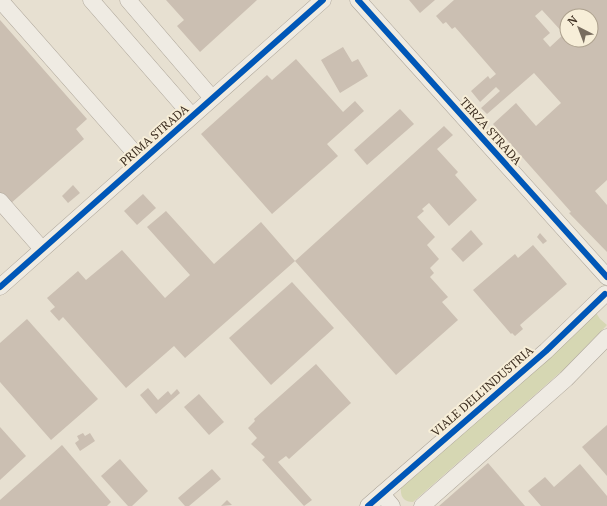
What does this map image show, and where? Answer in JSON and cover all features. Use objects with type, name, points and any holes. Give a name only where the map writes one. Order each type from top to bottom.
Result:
[{"type":"street","points":[[0,0],[141,160]]},
{"type":"street","points":[[91,0],[192,116]]},
{"type":"street","points":[[128,0],[212,98]]},
{"type":"street","name":"PRIMA STRADA","points":[[0,287],[141,160],[323,0]]},
{"type":"street","name":"TERZA STRADA","points":[[358,0],[607,277]]},
{"type":"street","points":[[0,201],[42,249]]},
{"type":"street","name":"VIALE DELL'INDUSTRIA","points":[[606,292],[604,302],[607,310]]},
{"type":"street","name":"VIALE DELL'INDUSTRIA","points":[[368,506],[546,351],[606,292]]},
{"type":"street","points":[[422,506],[566,378],[607,337]]},
{"type":"street","points":[[382,494],[392,506]]},
{"type":"green space","points":[[595,311],[600,319],[607,325],[564,369],[413,502],[407,501],[403,498],[401,488],[551,356]]},
{"type":"building","points":[[166,0],[257,0],[200,52],[177,26],[184,20]]},
{"type":"building","points":[[409,0],[435,0],[420,13]]},
{"type":"building","points":[[454,0],[607,0],[607,180],[595,191],[607,205],[607,252],[569,213],[571,212],[493,124],[516,103],[536,126],[561,103],[534,73],[487,114],[481,108],[500,91],[496,87],[480,102],[471,91],[488,76],[490,79],[496,74],[455,27],[452,29],[446,22],[443,24],[436,16]]},
{"type":"building","points":[[0,20],[87,119],[76,129],[84,139],[10,204],[0,193]]},
{"type":"building","points":[[343,47],[352,62],[358,59],[368,76],[340,93],[321,60]]},
{"type":"building","points":[[296,59],[343,112],[355,101],[364,111],[327,144],[338,156],[272,214],[201,134],[267,75],[272,80]]},
{"type":"building","points":[[400,109],[414,124],[367,165],[354,150]]},
{"type":"building","points":[[444,126],[453,135],[437,149],[458,172],[455,175],[477,200],[449,226],[429,203],[422,209],[424,211],[417,217],[435,237],[427,245],[439,259],[430,268],[434,273],[430,277],[448,297],[442,302],[458,320],[396,375],[295,261]]},
{"type":"building","points":[[73,185],[80,193],[68,203],[62,196]]},
{"type":"building","points":[[143,194],[156,208],[137,225],[124,211]]},
{"type":"building","points":[[166,211],[214,264],[261,222],[295,261],[185,358],[174,346],[126,388],[63,317],[59,321],[50,311],[55,307],[47,298],[78,271],[86,280],[122,250],[165,298],[190,275],[147,227]]},
{"type":"building","points":[[471,230],[483,244],[463,262],[451,249]]},
{"type":"building","points":[[540,233],[547,241],[543,244],[537,237]]},
{"type":"building","points":[[533,245],[567,284],[520,325],[523,329],[515,336],[512,333],[511,334],[473,290],[515,254],[518,258]]},
{"type":"building","points":[[292,282],[334,328],[271,385],[229,338]]},
{"type":"building","points":[[27,319],[98,399],[51,440],[0,382],[0,343]]},
{"type":"building","points":[[316,364],[351,403],[289,459],[286,456],[278,462],[312,500],[304,506],[262,460],[265,457],[251,444],[257,438],[248,428],[255,421],[254,419]]},
{"type":"building","points":[[148,388],[158,400],[168,391],[171,395],[177,389],[180,393],[156,414],[140,395]]},
{"type":"building","points":[[199,394],[224,422],[209,435],[184,407]]},
{"type":"building","points":[[607,425],[607,476],[582,447]]},
{"type":"building","points":[[0,427],[26,456],[0,480]]},
{"type":"building","points":[[83,433],[85,436],[90,433],[95,441],[80,451],[75,443],[79,440],[77,436]]},
{"type":"building","points":[[62,445],[111,502],[107,506],[0,506],[0,500]]},
{"type":"building","points":[[120,459],[148,491],[132,506],[128,506],[101,476]]},
{"type":"building","points":[[488,463],[525,506],[439,506]]},
{"type":"building","points":[[580,464],[607,496],[607,506],[541,506],[528,491],[545,477],[554,487]]},
{"type":"building","points":[[212,469],[221,479],[189,506],[185,506],[178,498]]},
{"type":"building","points":[[227,500],[232,505],[221,506]]},
{"type":"cycle path","points":[[0,287],[323,0]]},
{"type":"cycle path","points":[[358,0],[607,277]]},
{"type":"cycle path","points":[[368,506],[546,351],[605,294]]}]
